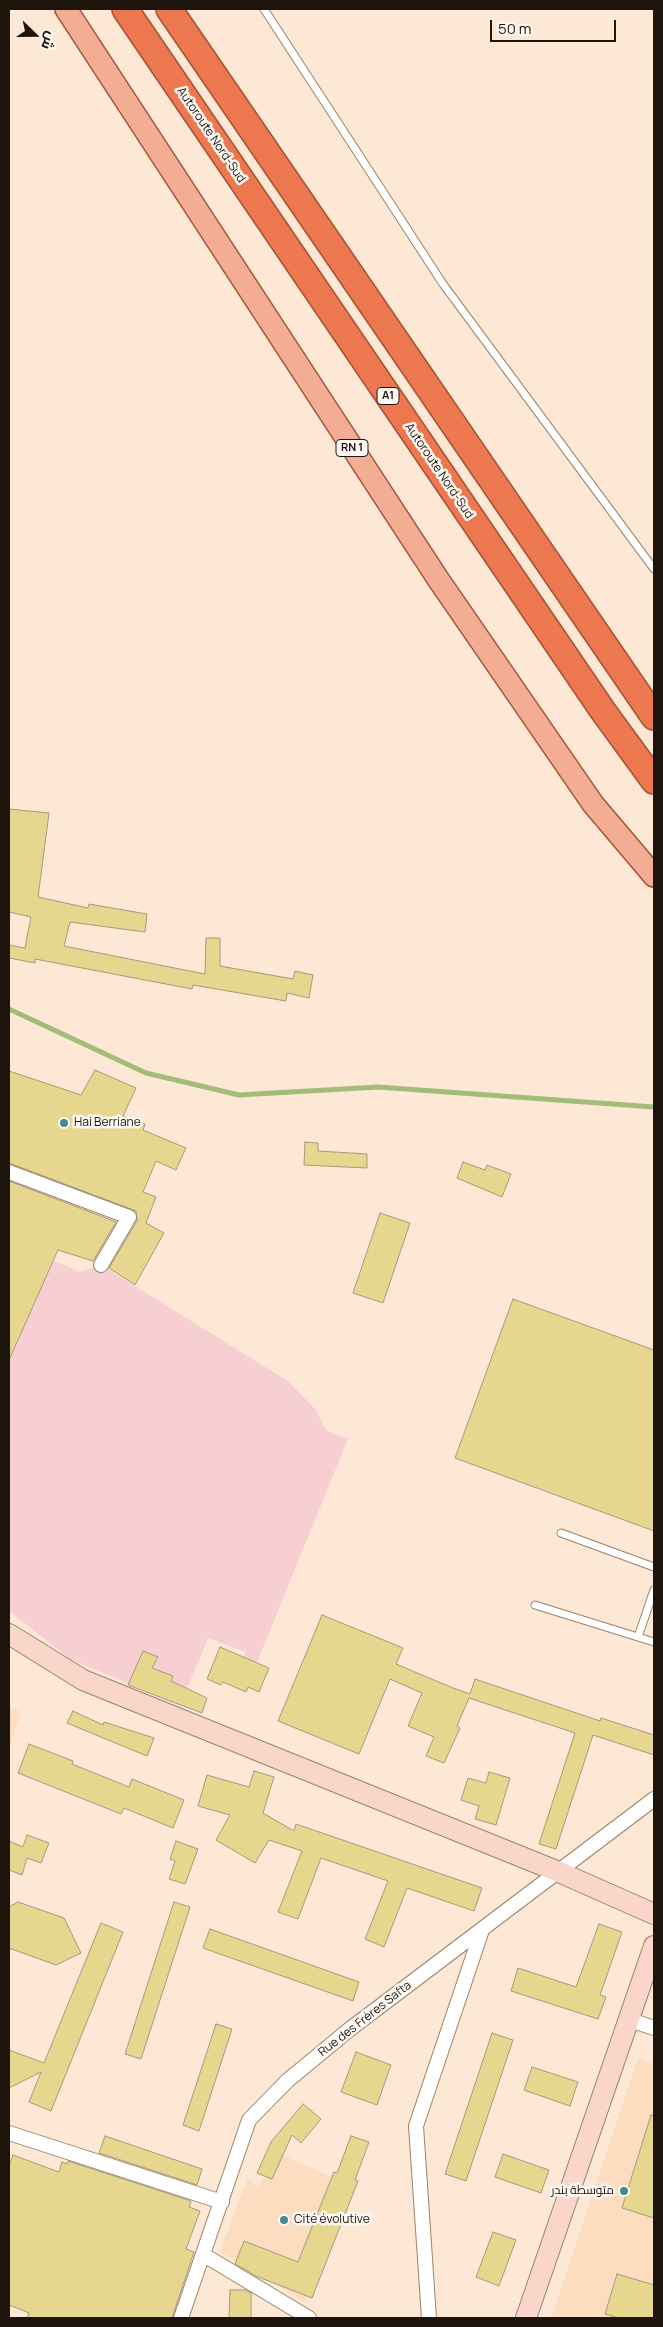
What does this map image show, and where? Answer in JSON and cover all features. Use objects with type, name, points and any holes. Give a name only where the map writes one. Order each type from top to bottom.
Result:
[{"type":"highway","name":"Autoroute Nord-Sud","points":[[125,9],[565,656],[654,781]]},
{"type":"highway","points":[[169,9],[654,717]]},
{"type":"main road","name":"RN 1","points":[[66,9],[443,587],[592,804],[654,876]]},
{"type":"main road","points":[[9,1634],[83,1680],[560,1872],[654,1914]]},
{"type":"main road","points":[[526,2318],[654,1946]]},
{"type":"street","points":[[9,1172],[129,1216],[101,1265]]},
{"type":"street","name":"Rue des Frères Safta","points":[[181,2318],[249,2120],[287,2081],[350,2029],[654,1800]]},
{"type":"street","points":[[429,2318],[416,2126],[482,1930]]},
{"type":"street","points":[[630,2020],[654,2028]]},
{"type":"street","points":[[9,2133],[222,2202]]},
{"type":"street","points":[[204,2255],[309,2318]]},
{"type":"lane","points":[[264,9],[443,284],[654,569]]},
{"type":"lane","points":[[561,1532],[654,1567]]},
{"type":"lane","points":[[638,1637],[654,1590]]},
{"type":"lane","points":[[535,1605],[654,1642]]},
{"type":"shaded area","points":[[18,1245],[80,1272],[101,1265],[288,1381],[316,1410],[326,1430],[348,1439],[247,1687],[235,1679],[246,1652],[208,1638],[180,1705],[70,1659],[9,1611],[9,1270]]},
{"type":"shaded area","points":[[9,1707],[21,1712],[9,1748]]},
{"type":"shaded area","name":"متوسطة بندر","points":[[638,2058],[654,2064],[654,2318],[551,2318]]},
{"type":"shaded area","name":"Cité évolutive","points":[[280,2154],[349,2185],[305,2302],[220,2251],[248,2178],[257,2188]]},
{"type":"building","points":[[9,809],[49,813],[38,897],[88,908],[89,904],[147,914],[145,932],[70,922],[64,946],[205,974],[206,938],[220,938],[220,966],[293,979],[295,971],[313,975],[309,998],[287,993],[286,1001],[193,985],[192,989],[35,959],[35,963],[9,958],[9,945],[25,948],[31,917],[9,912]]},
{"type":"building","name":"Hai Berriane","points":[[95,1070],[136,1088],[123,1116],[145,1124],[143,1130],[186,1148],[176,1170],[156,1161],[143,1192],[156,1197],[146,1223],[164,1233],[135,1285],[109,1268],[137,1221],[136,1211],[9,1163],[9,1071],[81,1095]]},
{"type":"building","points":[[305,1142],[318,1143],[318,1151],[367,1154],[367,1168],[304,1165]]},
{"type":"building","points":[[463,1162],[485,1170],[487,1165],[511,1174],[502,1197],[457,1178]]},
{"type":"building","points":[[9,1181],[116,1222],[93,1261],[58,1250],[9,1360]]},
{"type":"building","points":[[380,1213],[410,1223],[383,1303],[353,1293]]},
{"type":"building","points":[[513,1299],[654,1350],[654,1531],[455,1458]]},
{"type":"building","points":[[322,1615],[403,1648],[396,1664],[453,1688],[470,1694],[475,1679],[600,1721],[601,1718],[654,1735],[654,1755],[593,1735],[556,1849],[539,1844],[575,1733],[469,1698],[457,1726],[460,1728],[444,1763],[426,1756],[434,1737],[408,1726],[422,1693],[390,1679],[359,1754],[278,1721]]},
{"type":"building","points":[[220,1647],[269,1668],[259,1692],[248,1687],[246,1692],[223,1682],[221,1685],[207,1679]]},
{"type":"building","points":[[143,1651],[158,1657],[152,1668],[173,1676],[171,1681],[207,1698],[202,1713],[128,1685]]},
{"type":"building","points":[[73,1711],[103,1725],[104,1722],[154,1738],[147,1756],[67,1723]]},
{"type":"building","points":[[29,1744],[73,1761],[72,1764],[129,1787],[132,1779],[184,1800],[173,1828],[124,1808],[121,1814],[18,1773]]},
{"type":"building","points":[[254,1771],[274,1777],[263,1813],[294,1831],[296,1824],[482,1888],[474,1911],[407,1888],[384,1947],[365,1939],[388,1881],[321,1858],[298,1919],[278,1912],[302,1851],[269,1840],[255,1863],[216,1840],[230,1815],[198,1806],[207,1775],[249,1787]]},
{"type":"building","points":[[489,1772],[510,1778],[496,1825],[475,1819],[479,1806],[461,1800],[468,1778],[486,1783]]},
{"type":"building","points":[[27,1835],[49,1843],[41,1863],[27,1858],[22,1875],[9,1870],[9,1841],[23,1847]]},
{"type":"building","points":[[176,1841],[198,1849],[185,1884],[169,1879],[175,1861],[170,1859]]},
{"type":"building","points":[[18,1902],[64,1918],[81,1953],[56,1965],[9,1948],[9,1907]]},
{"type":"building","points":[[174,1902],[190,1907],[141,2059],[125,2054]]},
{"type":"building","points":[[101,1923],[123,1932],[51,2111],[29,2102],[41,2072],[9,2088],[9,2050],[44,2063]]},
{"type":"building","points":[[599,1924],[622,1932],[600,1995],[606,1997],[598,2019],[511,1991],[518,1968],[576,1987]]},
{"type":"building","points":[[210,1929],[359,1982],[353,2001],[203,1948]]},
{"type":"building","points":[[216,2024],[232,2029],[199,2131],[183,2125]]},
{"type":"building","points":[[492,2033],[513,2040],[466,2181],[445,2174]]},
{"type":"building","points":[[356,2052],[391,2065],[377,2105],[341,2092]]},
{"type":"building","points":[[532,2067],[578,2082],[570,2106],[524,2090]]},
{"type":"building","points":[[303,2104],[321,2119],[301,2143],[292,2135],[272,2179],[257,2173],[271,2142]]},
{"type":"building","points":[[651,2115],[654,2116],[654,2218],[622,2208]]},
{"type":"building","points":[[105,2136],[202,2169],[197,2185],[99,2153]]},
{"type":"building","points":[[351,2136],[369,2142],[355,2180],[358,2181],[312,2298],[256,2276],[235,2264],[244,2241],[298,2262],[334,2172],[337,2173]]},
{"type":"building","points":[[503,2154],[549,2170],[541,2193],[495,2177]]},
{"type":"building","points":[[13,2155],[59,2172],[62,2162],[67,2164],[68,2161],[191,2201],[189,2207],[200,2211],[186,2249],[194,2252],[172,2318],[27,2318],[29,2313],[9,2305],[9,2166]]},
{"type":"building","points":[[493,2232],[516,2240],[499,2286],[476,2277]]},
{"type":"building","points":[[617,2274],[654,2285],[654,2318],[619,2318],[605,2314]]},
{"type":"building","points":[[230,2290],[245,2290],[251,2293],[251,2318],[229,2318]]},
{"type":"waterway","points":[[9,1009],[146,1073],[239,1095],[378,1087],[654,1107]]},
{"type":"place","name":"Hai Berriane","points":[[64,1123]]},
{"type":"place","name":"متوسطة بندر","points":[[624,2191]]},
{"type":"place","name":"Cité évolutive","points":[[284,2220]]}]
